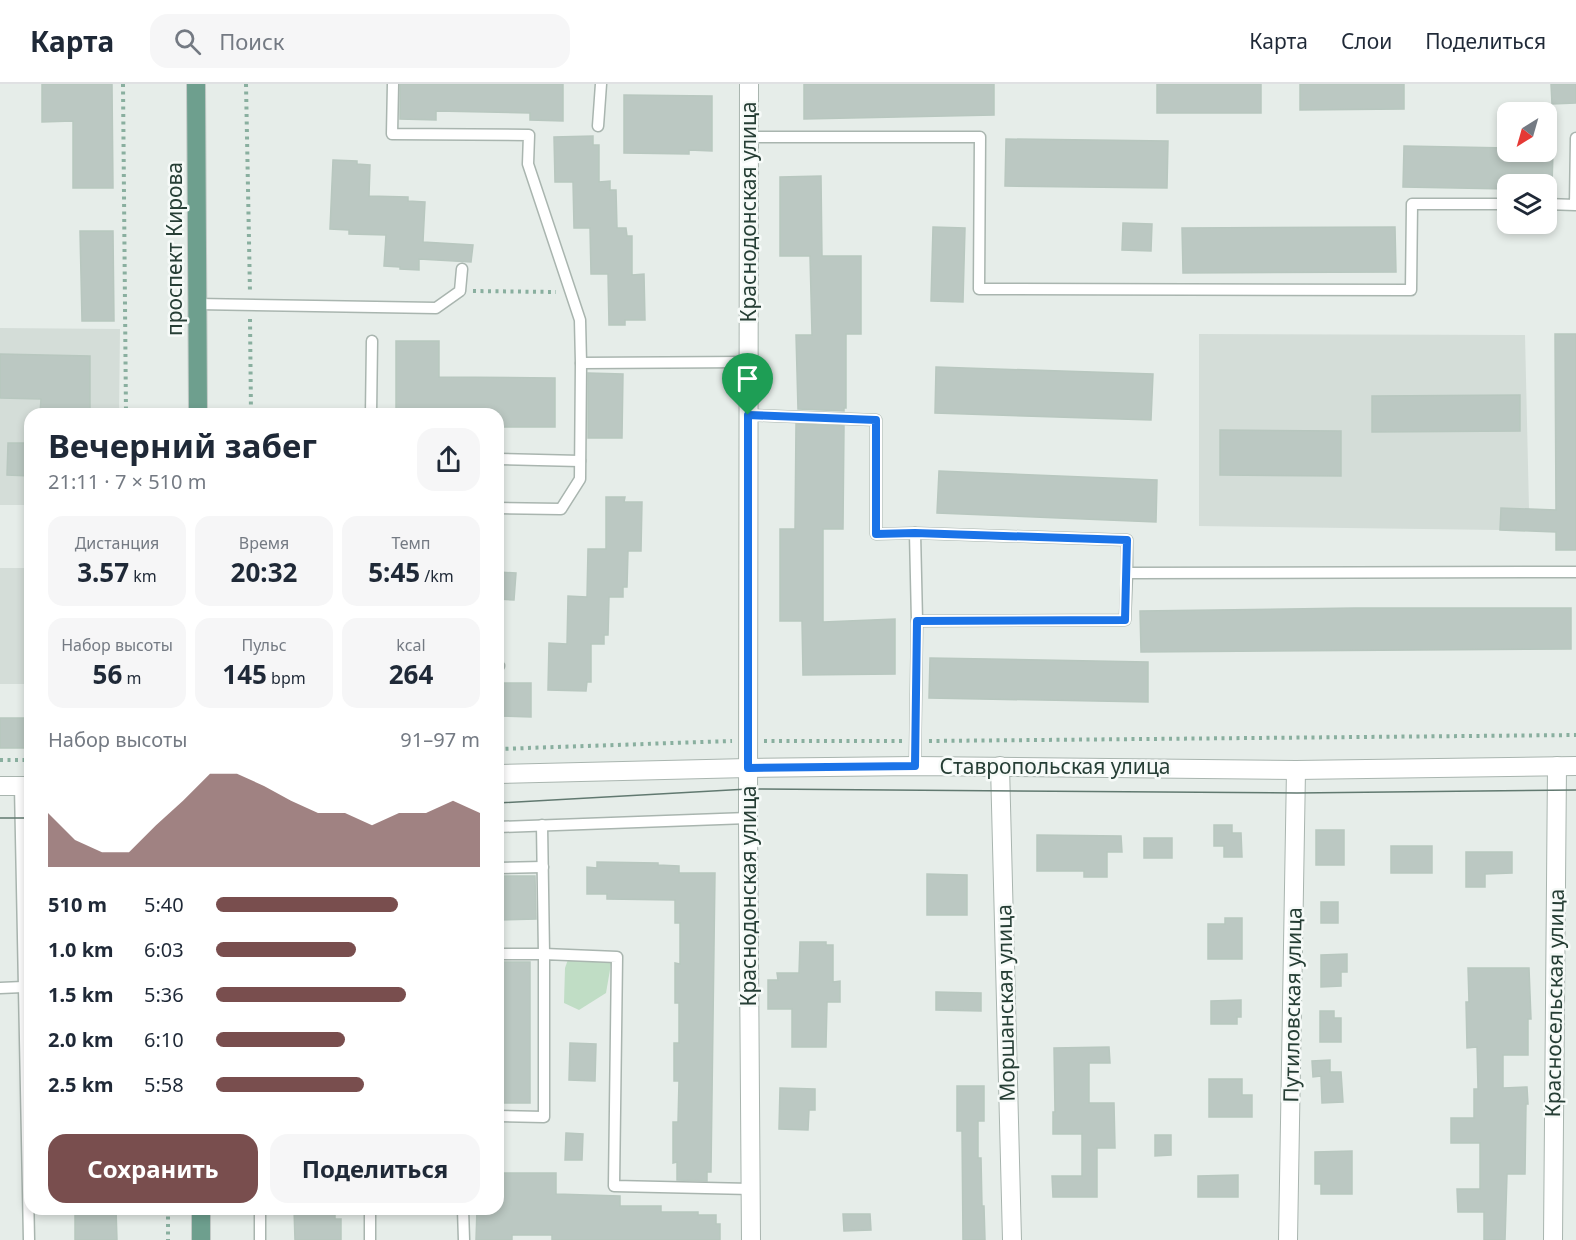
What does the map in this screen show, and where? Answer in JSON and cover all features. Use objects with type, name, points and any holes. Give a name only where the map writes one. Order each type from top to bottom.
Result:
[{"type":"main road","name":"проспект Кирова","points":[[196,84],[198,408]]},
{"type":"main road","points":[[201,1215],[201,1240]]},
{"type":"street","name":"Краснодонская улица","points":[[748,84],[748,818],[751,1240]]},
{"type":"street","name":"Ставропольская улица","points":[[504,774],[915,766],[1296,770],[1576,766]]},
{"type":"street","name":"Моршанская улица","points":[[1000,766],[1012,1240]]},
{"type":"street","name":"Красносельская улица","points":[[1553,1240],[1557,766]]},
{"type":"street","name":"Путиловская улица","points":[[1288,1240],[1296,770]]},
{"type":"street","points":[[0,786],[24,786]]},
{"type":"lane","points":[[393,84],[392,134],[529,135],[528,164],[580,320],[580,479],[561,509],[504,508]]},
{"type":"lane","points":[[598,126],[601,84]]},
{"type":"lane","points":[[748,138],[980,137],[980,289],[1411,290],[1412,204],[1497,204]]},
{"type":"lane","points":[[1557,204],[1575,205],[1576,138]]},
{"type":"lane","points":[[197,304],[436,308],[460,291],[462,269]]},
{"type":"lane","points":[[371,408],[372,341]]},
{"type":"lane","points":[[581,363],[748,362]]},
{"type":"lane","points":[[748,415],[876,420],[876,534],[915,533],[1127,540],[1125,620],[917,621]]},
{"type":"lane","points":[[504,459],[580,461]]},
{"type":"lane","points":[[915,533],[917,621],[915,766]]},
{"type":"lane","points":[[1126,573],[1576,572]]},
{"type":"lane","points":[[504,827],[748,818]]},
{"type":"lane","points":[[504,1116],[544,1117],[543,825]]},
{"type":"lane","points":[[504,868],[543,867]]},
{"type":"lane","points":[[24,886],[24,1038]]},
{"type":"lane","points":[[504,954],[617,957],[614,1186],[751,1189]]},
{"type":"lane","points":[[0,988],[23,987]]},
{"type":"lane","points":[[28,1215],[28,1240]]},
{"type":"lane","points":[[260,1215],[260,1240]]},
{"type":"lane","points":[[370,1215],[370,1240]]},
{"type":"lane","points":[[463,1215],[464,1240]]},
{"type":"path","points":[[123,84],[126,408]]},
{"type":"path","points":[[246,84],[251,408]]},
{"type":"path","points":[[460,291],[571,292]]},
{"type":"path","points":[[504,749],[749,741],[1576,735]]},
{"type":"path","points":[[0,760],[24,760]]},
{"type":"path","points":[[168,1215],[168,1240]]},
{"type":"shaded area","points":[[0,328],[120,329],[119,408],[24,408],[24,505],[0,505]]},
{"type":"shaded area","points":[[1199,334],[1525,335],[1529,509],[1500,530],[1199,526]]},
{"type":"shaded area","points":[[0,568],[24,568],[24,684],[0,684]]},
{"type":"green space","points":[[593,950],[606,953],[612,958],[606,993],[579,1010],[564,1003],[565,968],[571,951]]},
{"type":"building","points":[[42,84],[112,84],[113,188],[73,188],[73,121],[42,122]]},
{"type":"building","points":[[400,84],[563,84],[563,121],[530,120],[530,113],[436,111],[436,120],[400,119]]},
{"type":"building","points":[[804,84],[994,84],[994,115],[804,119]]},
{"type":"building","points":[[1157,84],[1261,84],[1261,113],[1157,113]]},
{"type":"building","points":[[1300,84],[1404,84],[1404,109],[1300,110]]},
{"type":"building","points":[[1551,84],[1576,84],[1576,103],[1552,102]]},
{"type":"building","points":[[624,95],[712,96],[712,151],[689,150],[689,154],[624,153]]},
{"type":"building","points":[[593,136],[593,145],[599,145],[599,182],[610,181],[610,190],[616,190],[617,228],[626,228],[627,236],[632,236],[632,275],[644,274],[645,320],[625,320],[625,325],[609,325],[608,274],[591,274],[590,228],[574,228],[573,182],[555,182],[554,137]]},
{"type":"building","points":[[1006,139],[1168,141],[1167,188],[1005,186]]},
{"type":"building","points":[[1404,146],[1497,148],[1497,162],[1553,162],[1552,174],[1497,174],[1497,189],[1403,187]]},
{"type":"building","points":[[333,160],[357,161],[357,164],[370,165],[369,196],[408,197],[408,201],[425,202],[423,242],[473,245],[471,262],[419,259],[419,270],[384,266],[386,235],[349,234],[349,230],[330,229]]},
{"type":"building","points":[[821,176],[822,256],[861,256],[861,334],[846,334],[846,408],[844,411],[798,409],[796,335],[812,335],[810,256],[780,256],[780,177]]},
{"type":"building","points":[[1123,223],[1152,224],[1151,251],[1122,250]]},
{"type":"building","points":[[933,227],[965,228],[963,302],[931,301]]},
{"type":"building","points":[[1395,227],[1396,272],[1183,273],[1182,228]]},
{"type":"building","points":[[80,231],[113,231],[114,321],[82,321]]},
{"type":"building","points":[[1555,334],[1576,334],[1576,550],[1556,550],[1556,532],[1500,530],[1501,508],[1556,510]]},
{"type":"building","points":[[396,341],[439,341],[439,377],[555,378],[555,427],[504,427],[504,408],[396,408]]},
{"type":"building","points":[[0,354],[90,356],[90,408],[40,408],[41,399],[0,398]]},
{"type":"building","points":[[936,367],[1153,374],[1151,420],[935,413]]},
{"type":"building","points":[[588,373],[623,374],[622,438],[588,438]]},
{"type":"building","points":[[1520,395],[1520,431],[1372,432],[1372,396]]},
{"type":"building","points":[[796,424],[844,426],[843,529],[823,529],[823,622],[895,619],[895,674],[803,675],[802,621],[780,621],[780,529],[795,529]]},
{"type":"building","points":[[1220,430],[1341,431],[1341,476],[1220,475]]},
{"type":"building","points":[[8,443],[24,443],[24,476],[7,475]]},
{"type":"building","points":[[939,471],[1157,480],[1156,522],[937,513]]},
{"type":"building","points":[[606,497],[625,497],[624,502],[642,502],[641,551],[628,551],[627,587],[623,587],[623,597],[609,597],[608,635],[604,635],[604,644],[591,644],[591,682],[587,682],[586,691],[548,690],[549,643],[567,644],[568,596],[587,597],[588,549],[606,549]]},
{"type":"building","points":[[504,572],[516,573],[514,600],[504,599]]},
{"type":"building","points":[[1571,608],[1571,649],[1141,652],[1140,611]]},
{"type":"building","points":[[930,658],[1148,662],[1148,702],[929,698]]},
{"type":"building","points":[[504,683],[531,683],[531,717],[504,716]]},
{"type":"building","points":[[0,718],[24,718],[24,748],[0,748]]},
{"type":"building","points":[[1214,825],[1232,825],[1232,833],[1241,833],[1242,857],[1224,857],[1224,846],[1214,846]]},
{"type":"building","points":[[1316,830],[1344,830],[1344,865],[1316,865]]},
{"type":"building","points":[[1037,835],[1121,836],[1122,852],[1107,852],[1107,877],[1084,877],[1084,871],[1037,871]]},
{"type":"building","points":[[1144,838],[1172,838],[1172,858],[1144,858]]},
{"type":"building","points":[[1391,846],[1432,846],[1432,873],[1391,873]]},
{"type":"building","points":[[1466,852],[1512,852],[1512,873],[1485,874],[1485,887],[1466,887]]},
{"type":"building","points":[[597,862],[658,863],[658,865],[679,866],[679,873],[715,873],[711,1172],[707,1172],[707,1181],[677,1180],[677,1162],[673,1163],[673,1122],[678,1122],[679,1081],[674,1081],[674,1043],[679,1043],[679,1003],[675,1003],[675,963],[680,964],[680,923],[675,923],[675,900],[607,899],[607,894],[587,894],[587,867],[597,868]]},
{"type":"building","points":[[927,874],[967,875],[967,915],[927,915]]},
{"type":"building","points":[[504,876],[535,876],[536,919],[504,920]]},
{"type":"building","points":[[1321,902],[1338,902],[1338,923],[1321,923]]},
{"type":"building","points":[[1225,918],[1242,918],[1242,959],[1208,959],[1208,924],[1225,924]]},
{"type":"building","points":[[800,942],[826,942],[826,945],[833,945],[833,982],[840,981],[840,1002],[827,1002],[826,1047],[792,1047],[792,1009],[768,1009],[768,980],[778,980],[777,973],[799,973]]},
{"type":"building","points":[[1347,954],[1347,972],[1341,972],[1341,986],[1321,987],[1321,955]]},
{"type":"building","points":[[504,962],[530,962],[530,1103],[504,1103]]},
{"type":"building","points":[[1468,968],[1529,968],[1531,1019],[1528,1019],[1528,1055],[1503,1055],[1503,1088],[1527,1087],[1528,1104],[1526,1104],[1525,1174],[1507,1174],[1505,1240],[1484,1240],[1484,1212],[1458,1212],[1457,1189],[1480,1189],[1480,1143],[1451,1143],[1451,1118],[1474,1118],[1474,1089],[1478,1089],[1477,1047],[1467,1048]]},
{"type":"building","points":[[936,992],[981,993],[981,1011],[936,1010]]},
{"type":"building","points":[[1241,1000],[1241,1017],[1237,1017],[1237,1024],[1211,1024],[1211,1001]]},
{"type":"building","points":[[1320,1011],[1334,1011],[1334,1018],[1341,1018],[1341,1042],[1320,1042]]},
{"type":"building","points":[[570,1043],[596,1044],[595,1081],[569,1080]]},
{"type":"building","points":[[1109,1047],[1110,1063],[1089,1063],[1089,1103],[1114,1103],[1115,1148],[1097,1148],[1097,1197],[1053,1197],[1052,1176],[1082,1176],[1082,1134],[1053,1134],[1054,1048]]},
{"type":"building","points":[[1330,1060],[1330,1072],[1341,1072],[1343,1102],[1322,1103],[1321,1076],[1313,1077],[1312,1061]]},
{"type":"building","points":[[1209,1079],[1242,1079],[1242,1095],[1252,1095],[1252,1117],[1209,1117]]},
{"type":"building","points":[[957,1086],[984,1086],[984,1121],[978,1121],[978,1158],[981,1158],[985,1240],[963,1240],[962,1131],[957,1131]]},
{"type":"building","points":[[780,1088],[815,1089],[815,1110],[809,1110],[808,1130],[779,1129]]},
{"type":"building","points":[[566,1133],[583,1134],[582,1160],[565,1160]]},
{"type":"building","points":[[1155,1135],[1171,1135],[1171,1155],[1155,1156]]},
{"type":"building","points":[[1352,1151],[1352,1194],[1321,1194],[1321,1184],[1315,1184],[1315,1152]]},
{"type":"building","points":[[504,1173],[556,1173],[556,1194],[620,1196],[620,1206],[661,1206],[661,1212],[698,1212],[698,1215],[716,1215],[716,1224],[720,1224],[720,1240],[552,1240],[552,1235],[512,1235],[512,1240],[476,1240],[477,1215],[504,1215]]},
{"type":"building","points":[[1238,1175],[1238,1197],[1198,1197],[1198,1176]]},
{"type":"building","points":[[843,1214],[870,1214],[871,1230],[844,1231]]},
{"type":"building","points":[[75,1215],[116,1215],[117,1240],[75,1240]]},
{"type":"building","points":[[294,1215],[335,1215],[335,1219],[341,1219],[341,1240],[295,1240]]},
{"type":"tram line","points":[[504,803],[748,789],[1297,793],[1576,790]]},
{"type":"tram line","points":[[0,818],[24,818]]},
{"type":"route","points":[[748,415],[876,420],[876,534],[915,533],[1127,540],[1125,620],[917,621],[915,766],[748,768],[748,415]]}]
